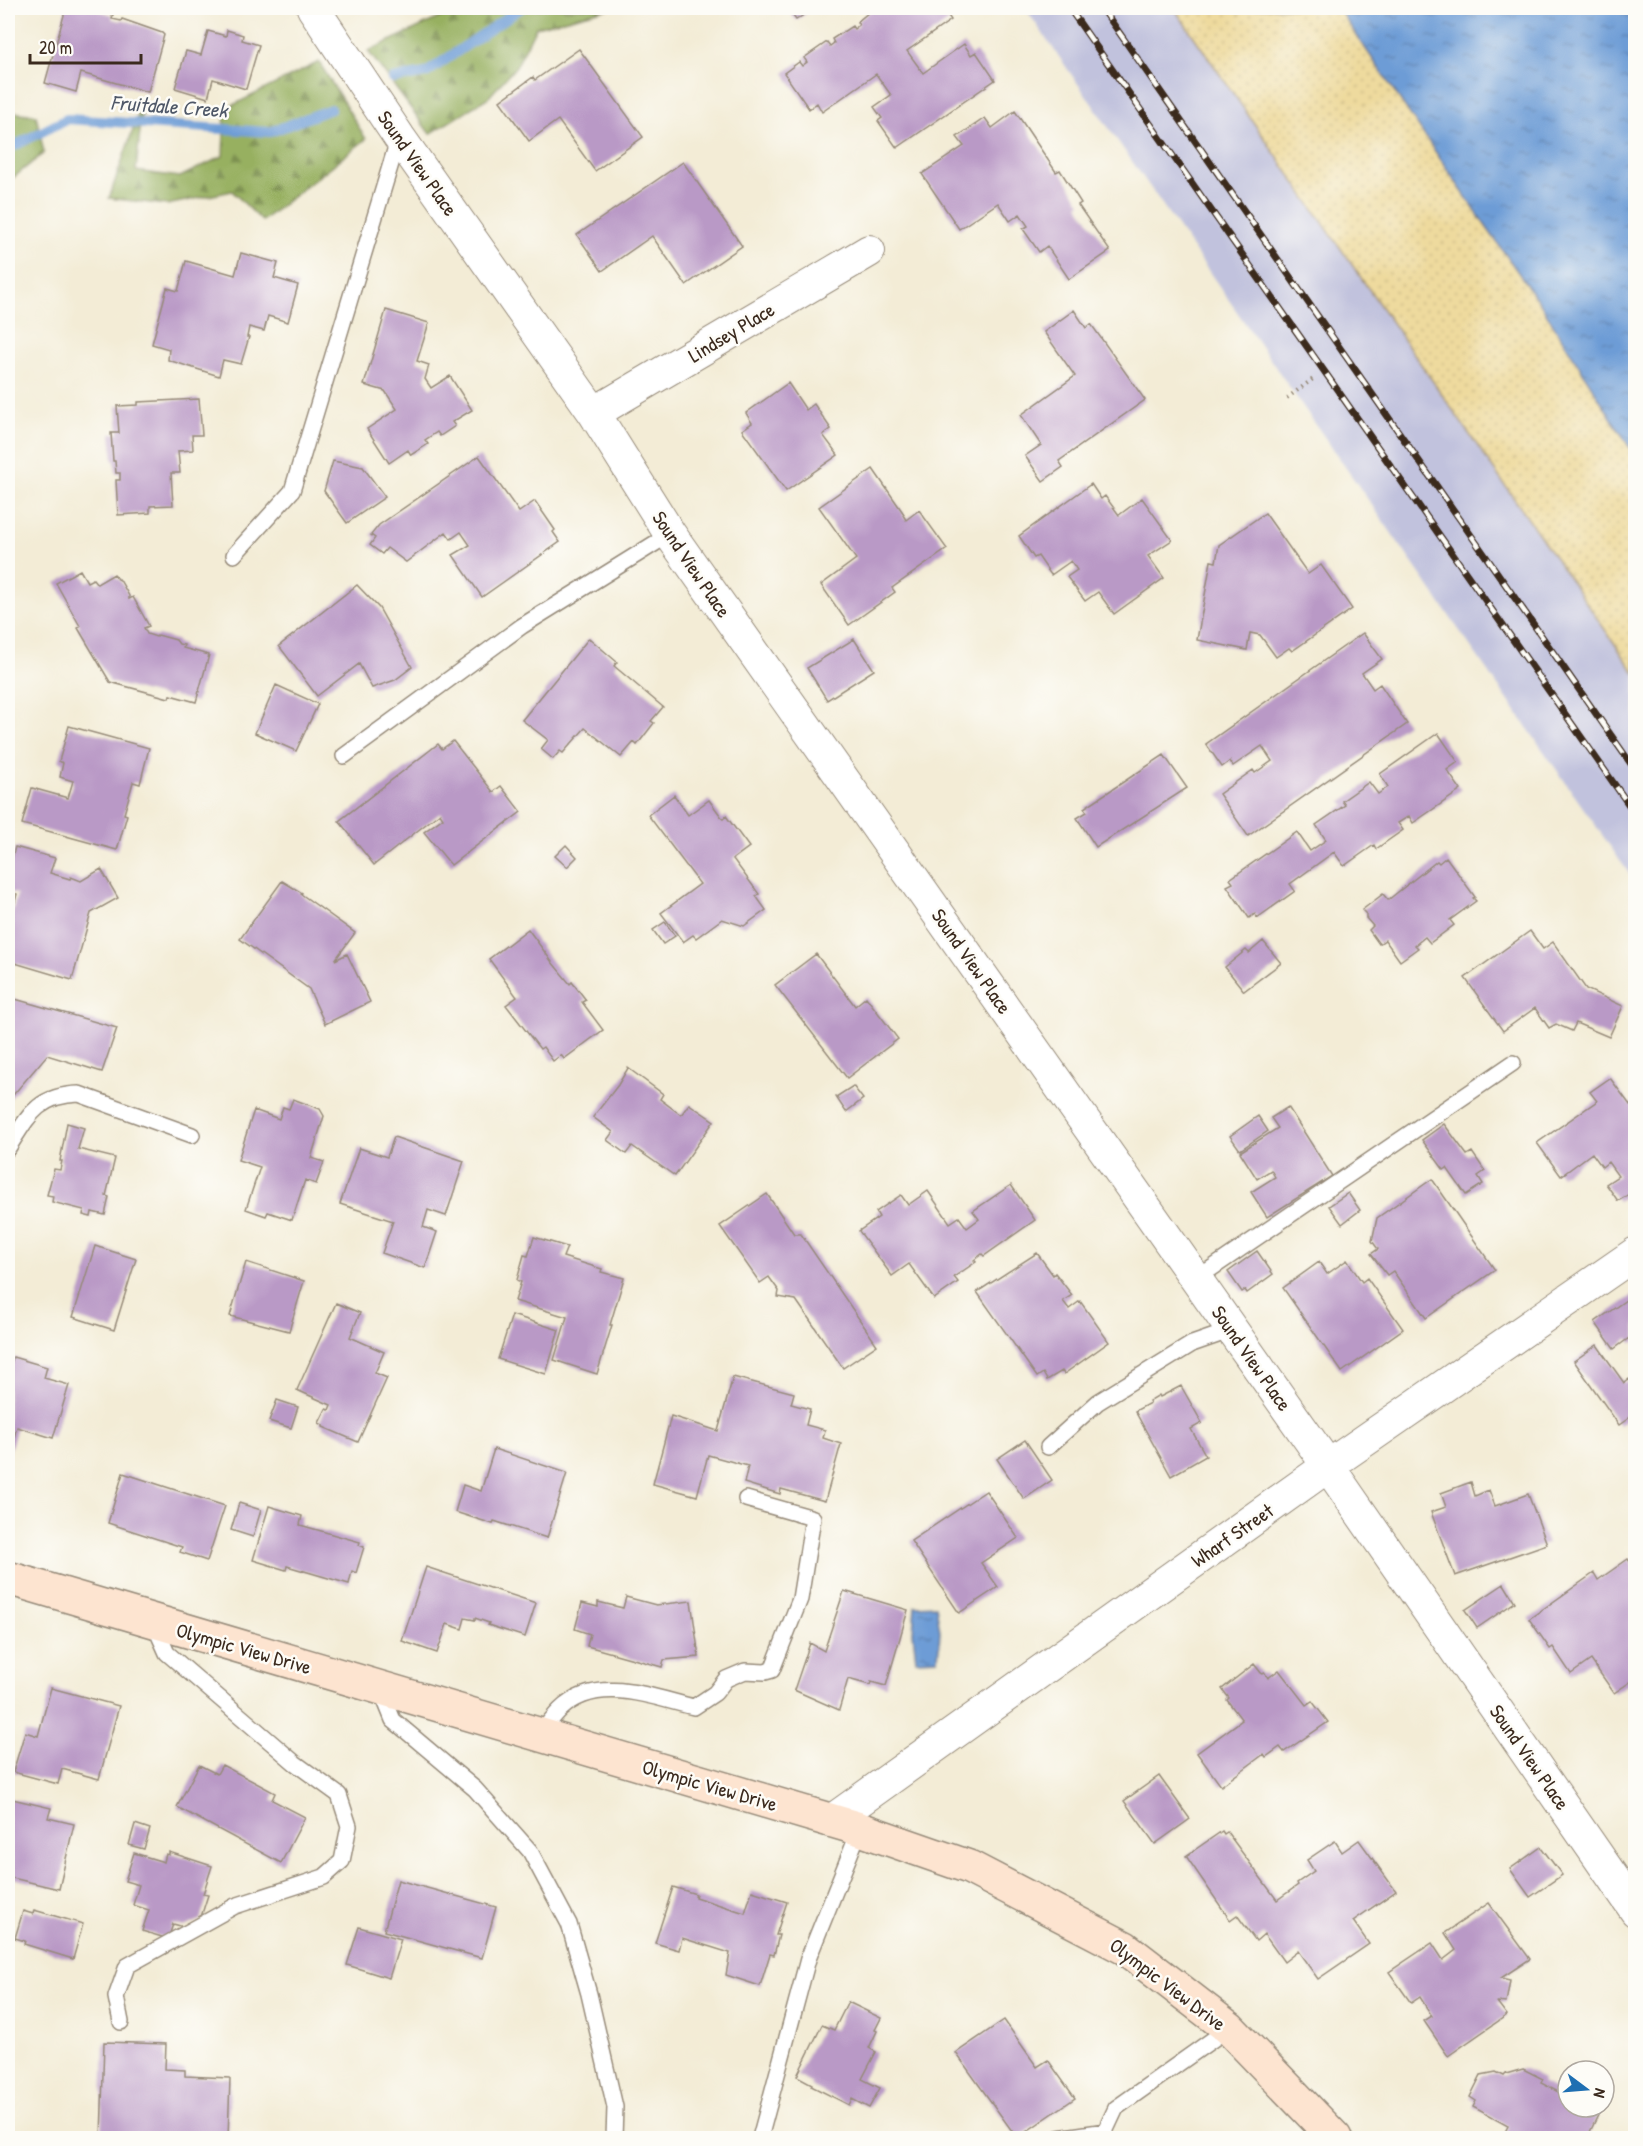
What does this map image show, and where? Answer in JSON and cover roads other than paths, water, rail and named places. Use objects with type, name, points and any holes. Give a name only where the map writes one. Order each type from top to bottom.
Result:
[{"type":"main road","name":"Olympic View Drive","points":[[8,1578],[846,1825],[969,1867],[1125,1948],[1228,2028],[1335,2139]]},
{"type":"street","name":"Sound View Place","points":[[314,8],[399,137],[594,413],[670,534],[1328,1466],[1635,1911]]},
{"type":"street","name":"Lindsey Place","points":[[594,413],[869,251]]},
{"type":"street","name":"Wharf Street","points":[[846,1825],[1328,1466],[1635,1253]]},
{"type":"lane","points":[[234,555],[292,491],[399,137]]},
{"type":"lane","points":[[344,756],[522,626],[670,534]]},
{"type":"lane","points":[[1196,1279],[1513,1063]]},
{"type":"lane","points":[[8,1148],[34,1109],[51,1099],[79,1094],[192,1135]]},
{"type":"lane","points":[[1048,1447],[1098,1402],[1192,1344],[1232,1330]]},
{"type":"lane","points":[[539,1735],[562,1708],[590,1692],[619,1690],[694,1707],[715,1693],[726,1679],[745,1671],[772,1670],[800,1599],[813,1518],[746,1499]]},
{"type":"lane","points":[[121,2022],[116,1997],[127,1966],[235,1906],[324,1876],[342,1862],[349,1826],[339,1795],[295,1763],[167,1653],[153,1621]]},
{"type":"lane","points":[[380,1688],[393,1720],[475,1789],[530,1851],[569,1924],[590,1994],[615,2107],[614,2139]]},
{"type":"lane","points":[[760,2139],[846,1825]]},
{"type":"lane","points":[[1058,2139],[1104,2135],[1116,2108],[1228,2028]]},
{"type":"water","points":[[1338,8],[1635,8],[1635,456],[1543,308]]},
{"type":"water","points":[[936,1605],[940,1631],[938,1659],[916,1660],[913,1632],[915,1606]]},
{"type":"waterway","name":"Fruitdale Creek","points":[[393,79],[426,73],[521,8]]},
{"type":"waterway","name":"Fruitdale Creek","points":[[8,149],[67,119],[270,132],[331,109]]},
{"type":"railway","points":[[1069,8],[1636,815]]},
{"type":"railway","points":[[1102,8],[1636,771]]}]
